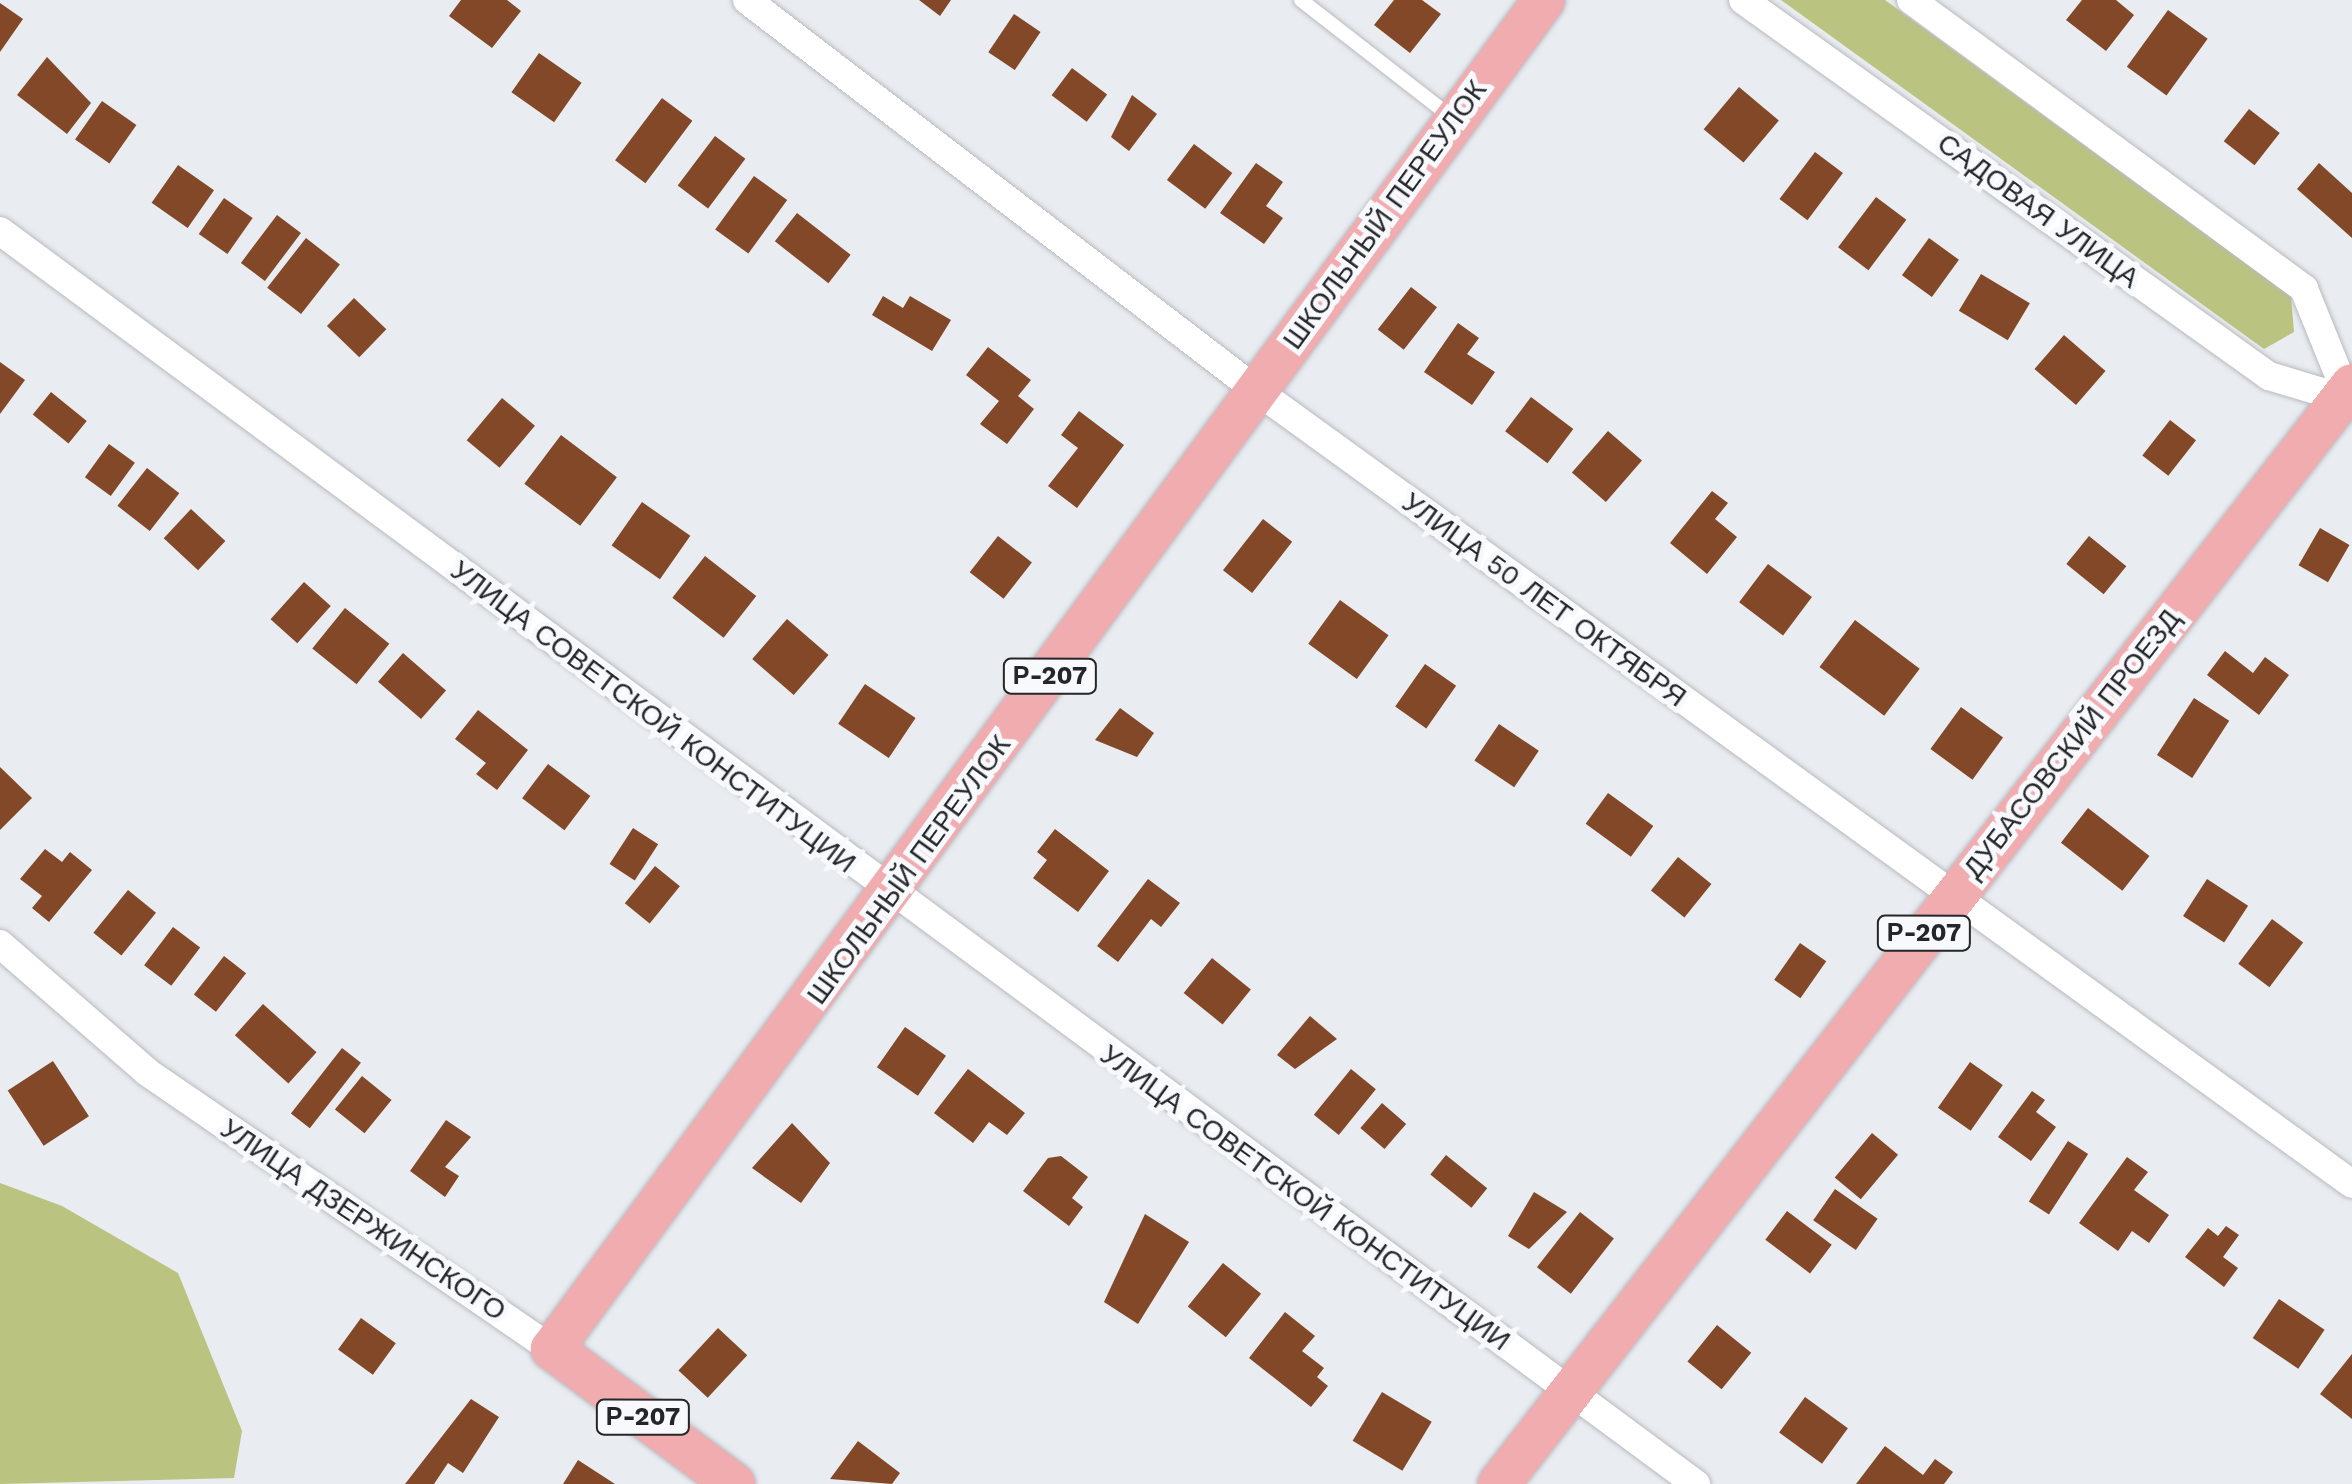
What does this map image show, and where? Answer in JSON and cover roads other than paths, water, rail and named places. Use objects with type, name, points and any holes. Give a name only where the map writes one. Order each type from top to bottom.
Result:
[{"type":"main road","name":"ШКОЛЬНЫЙ ПЕРЕУЛОК","points":[[552,1349],[892,895],[1256,390],[1544,0]]},
{"type":"main road","name":"ДУБАСОВСКИЙ ПРОЕЗД","points":[[1500,1484],[1952,897],[2350,393]]},
{"type":"main road","name":"УЛИЦА ДЗЕРЖИНСКОГО","points":[[552,1349],[734,1484]]},
{"type":"street","name":"УЛИЦА 50 ЛЕТ ОКТЯБРЯ","points":[[747,0],[1256,390],[2352,1184]]},
{"type":"street","name":"САДОВАЯ УЛИЦА","points":[[1743,0],[2269,376],[2350,393]]},
{"type":"street","points":[[1912,0],[2304,288],[2350,393]]},
{"type":"street","name":"УЛИЦА СОВЕТСКОЙ КОНСТИТУЦИИ","points":[[0,231],[892,895],[1696,1484]]},
{"type":"street","name":"УЛИЦА ДЗЕРЖИНСКОГО","points":[[0,944],[147,1072],[552,1349]]},
{"type":"lane","points":[[1301,0],[1455,120]]}]
